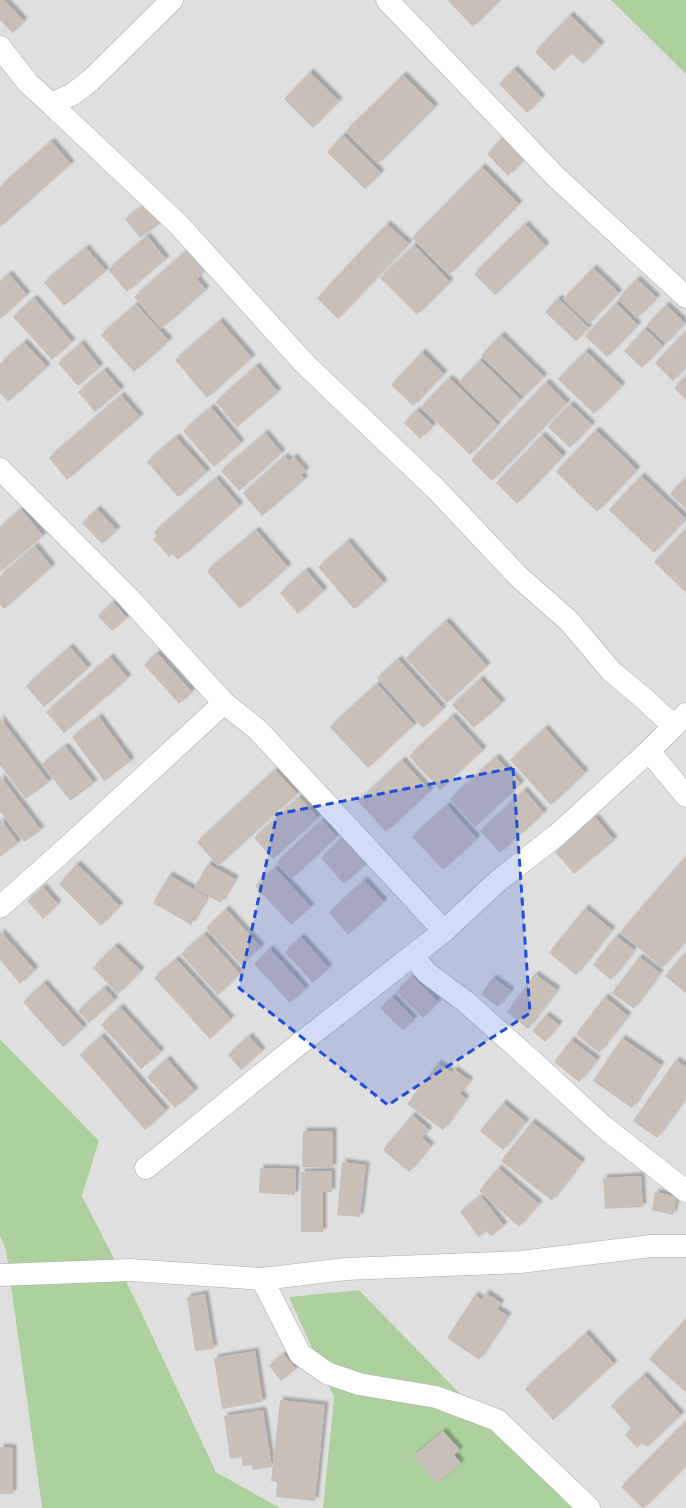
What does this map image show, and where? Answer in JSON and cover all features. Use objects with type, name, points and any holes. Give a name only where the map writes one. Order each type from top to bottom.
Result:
[{"type":"street","points":[[50,104],[73,94],[91,80],[172,0]]},
{"type":"street","points":[[387,0],[555,176],[686,297]]},
{"type":"street","points":[[0,47],[28,82],[50,104],[178,224],[305,364],[436,489],[519,577],[569,621],[612,672],[641,696],[680,720],[649,751],[557,835],[499,880],[444,931],[298,1045],[146,1168]]},
{"type":"street","points":[[0,469],[126,595],[224,703],[258,730],[444,931]]},
{"type":"street","points":[[0,907],[77,839],[224,703]]},
{"type":"street","points":[[649,751],[686,796]]},
{"type":"street","points":[[413,956],[427,973],[466,1002],[604,1127],[686,1191]]},
{"type":"street","points":[[0,1275],[130,1270],[262,1279],[346,1269],[521,1262],[651,1246],[686,1246]]},
{"type":"street","points":[[262,1279],[300,1354],[327,1373],[359,1384],[436,1397],[498,1420],[589,1508]]},
{"type":"highlighted area","points":[[513,768],[530,1013],[388,1105],[239,988],[277,814]]},
{"type":"shaded area","points":[[0,0],[611,0],[686,74],[686,1508],[572,1508],[359,1290],[289,1297],[334,1397],[323,1508],[280,1508],[216,1472],[137,1303],[82,1196],[99,1141],[0,1039]]},
{"type":"shaded area","points":[[0,1236],[6,1250],[42,1508],[0,1508]]},
{"type":"green space","points":[[611,0],[686,0],[686,74]]},
{"type":"green space","points":[[0,1039],[99,1141],[82,1196],[137,1303],[216,1472],[280,1508],[42,1508],[6,1250],[0,1236]]},
{"type":"green space","points":[[359,1290],[572,1508],[323,1508],[334,1397],[289,1297]]},
{"type":"building","points":[[0,0],[4,0],[24,21],[13,33],[0,20]]},
{"type":"building","points":[[500,0],[473,27],[448,1]]},
{"type":"building","points":[[570,15],[601,45],[583,64],[571,53],[554,71],[535,52]]},
{"type":"building","points":[[514,69],[542,98],[527,113],[499,84]]},
{"type":"building","points":[[310,72],[339,101],[313,128],[284,99]]},
{"type":"building","points":[[403,75],[435,107],[378,164],[346,131]]},
{"type":"building","points":[[343,135],[381,173],[365,189],[327,152]]},
{"type":"building","points":[[502,138],[524,160],[508,176],[487,154]]},
{"type":"building","points":[[51,141],[71,164],[0,227],[0,187]]},
{"type":"building","points":[[482,167],[519,204],[449,275],[412,238]]},
{"type":"building","points":[[150,201],[164,220],[140,238],[125,219]]},
{"type":"building","points":[[387,224],[409,244],[338,319],[317,298]]},
{"type":"building","points":[[525,224],[546,246],[495,295],[474,274]]},
{"type":"building","points":[[147,236],[166,259],[127,292],[108,270]]},
{"type":"building","points":[[414,245],[450,282],[417,315],[380,278]]},
{"type":"building","points":[[191,247],[209,267],[197,279],[206,290],[161,329],[134,297]]},
{"type":"building","points":[[86,248],[106,271],[64,306],[44,282]]},
{"type":"building","points":[[593,268],[619,293],[589,324],[563,299]]},
{"type":"building","points":[[9,274],[27,295],[0,319],[0,281]]},
{"type":"building","points":[[637,279],[657,298],[637,318],[618,299]]},
{"type":"building","points":[[34,298],[72,342],[52,360],[13,317]]},
{"type":"building","points":[[558,298],[589,328],[576,341],[545,312]]},
{"type":"building","points":[[616,303],[638,325],[607,357],[585,336]]},
{"type":"building","points":[[136,304],[169,341],[134,372],[101,335]]},
{"type":"building","points":[[666,305],[685,323],[666,344],[647,325]]},
{"type":"building","points":[[220,321],[252,358],[207,398],[175,360]]},
{"type":"building","points":[[645,329],[663,346],[642,368],[624,351]]},
{"type":"building","points":[[686,331],[686,367],[673,381],[655,363]]},
{"type":"building","points":[[501,335],[544,377],[524,397],[481,356]]},
{"type":"building","points":[[24,342],[47,367],[8,402],[0,393],[0,364]]},
{"type":"building","points":[[81,343],[100,367],[78,386],[58,363]]},
{"type":"building","points":[[586,351],[622,386],[594,414],[558,379]]},
{"type":"building","points":[[422,352],[444,374],[413,406],[391,385]]},
{"type":"building","points":[[480,360],[521,400],[500,422],[459,382]]},
{"type":"building","points":[[256,366],[278,392],[237,427],[216,402]]},
{"type":"building","points":[[104,370],[121,390],[95,412],[78,392]]},
{"type":"building","points":[[686,375],[686,400],[674,388]]},
{"type":"building","points":[[449,378],[498,425],[470,455],[421,407]]},
{"type":"building","points":[[546,382],[567,403],[492,481],[471,460]]},
{"type":"building","points":[[121,395],[140,417],[67,480],[49,458]]},
{"type":"building","points":[[570,404],[592,425],[570,448],[548,427]]},
{"type":"building","points":[[211,407],[241,443],[214,467],[183,431]]},
{"type":"building","points":[[417,410],[433,426],[420,439],[404,423]]},
{"type":"building","points":[[596,430],[637,470],[597,512],[556,472]]},
{"type":"building","points":[[265,433],[282,453],[239,491],[221,471]]},
{"type":"building","points":[[542,435],[563,456],[517,504],[496,483]]},
{"type":"building","points":[[176,437],[207,472],[178,497],[147,462]]},
{"type":"building","points":[[285,456],[289,461],[294,457],[306,471],[301,475],[305,479],[262,516],[243,493]]},
{"type":"building","points":[[641,476],[686,519],[654,553],[609,510]]},
{"type":"building","points":[[686,477],[686,509],[670,494]]},
{"type":"building","points":[[216,478],[240,506],[178,560],[172,554],[169,557],[153,539],[157,536],[154,532]]},
{"type":"building","points":[[21,509],[43,536],[0,572],[0,527]]},
{"type":"building","points":[[97,509],[117,530],[102,544],[82,523]]},
{"type":"building","points":[[686,528],[686,593],[654,562]]},
{"type":"building","points":[[256,530],[288,567],[240,609],[207,571]]},
{"type":"building","points":[[348,541],[384,583],[354,609],[318,567]]},
{"type":"building","points":[[35,546],[52,567],[4,609],[0,604],[0,576]]},
{"type":"building","points":[[306,570],[324,591],[298,614],[280,593]]},
{"type":"building","points":[[113,602],[127,618],[112,631],[98,616]]},
{"type":"building","points":[[446,621],[487,666],[447,703],[406,658]]},
{"type":"building","points":[[70,647],[88,668],[44,707],[26,686]]},
{"type":"building","points":[[157,653],[192,692],[179,704],[144,665]]},
{"type":"building","points":[[110,657],[128,678],[64,733],[46,712]]},
{"type":"building","points":[[398,659],[443,709],[423,728],[377,678]]},
{"type":"building","points":[[480,679],[502,703],[474,728],[452,705]]},
{"type":"building","points":[[377,684],[414,725],[368,768],[330,727]]},
{"type":"building","points":[[452,716],[483,750],[440,790],[409,756]]},
{"type":"building","points":[[99,717],[131,761],[104,781],[72,737]]},
{"type":"building","points":[[0,718],[49,782],[26,799],[0,765]]},
{"type":"building","points":[[545,728],[585,773],[551,805],[510,760]]},
{"type":"building","points":[[65,746],[94,783],[70,801],[42,764]]},
{"type":"building","points":[[496,757],[521,784],[475,827],[450,799]]},
{"type":"building","points":[[402,760],[430,791],[386,832],[358,801]]},
{"type":"building","points":[[275,770],[297,794],[218,866],[197,842]]},
{"type":"building","points":[[0,776],[41,830],[24,842],[0,811]]},
{"type":"building","points":[[524,790],[544,813],[500,853],[480,831]]},
{"type":"building","points":[[299,797],[318,818],[273,859],[254,838]]},
{"type":"building","points":[[447,805],[477,839],[443,870],[412,837]]},
{"type":"building","points":[[595,817],[614,840],[574,874],[555,852]]},
{"type":"building","points":[[0,819],[18,843],[0,857]]},
{"type":"building","points":[[322,820],[337,837],[291,879],[277,862]]},
{"type":"building","points":[[342,838],[366,864],[344,884],[321,858]]},
{"type":"building","points":[[686,856],[686,941],[662,968],[620,932]]},
{"type":"building","points":[[77,864],[120,906],[101,926],[59,884]]},
{"type":"building","points":[[208,864],[235,879],[221,903],[194,888]]},
{"type":"building","points":[[275,868],[311,907],[291,925],[255,886]]},
{"type":"building","points":[[169,875],[207,897],[191,925],[153,903]]},
{"type":"building","points":[[364,880],[384,902],[348,935],[329,913]]},
{"type":"building","points":[[43,887],[58,904],[43,919],[27,901]]},
{"type":"building","points":[[585,908],[612,930],[576,975],[549,953]]},
{"type":"building","points":[[226,909],[261,947],[241,965],[206,928]]},
{"type":"building","points":[[0,931],[35,970],[20,984],[0,960]]},
{"type":"building","points":[[204,934],[240,974],[218,995],[181,954]]},
{"type":"building","points":[[616,936],[634,950],[611,980],[593,965]]},
{"type":"building","points":[[301,937],[329,968],[313,983],[285,952]]},
{"type":"building","points":[[115,946],[141,971],[118,994],[93,968]]},
{"type":"building","points":[[270,949],[306,989],[290,1003],[254,964]]},
{"type":"building","points":[[686,951],[686,993],[665,976]]},
{"type":"building","points":[[639,957],[660,973],[634,1009],[612,993]]},
{"type":"building","points":[[176,959],[231,1019],[210,1039],[154,978]]},
{"type":"building","points":[[535,974],[557,990],[528,1029],[507,1012]]},
{"type":"building","points":[[412,976],[438,1002],[423,1018],[396,992]]},
{"type":"building","points":[[493,978],[511,991],[498,1007],[481,994]]},
{"type":"building","points":[[44,983],[84,1028],[63,1047],[23,1002]]},
{"type":"building","points":[[104,988],[115,1000],[89,1023],[78,1011]]},
{"type":"building","points":[[392,997],[414,1019],[403,1031],[380,1008]]},
{"type":"building","points":[[605,997],[628,1016],[599,1053],[576,1034]]},
{"type":"building","points":[[120,1007],[161,1052],[141,1069],[101,1025]]},
{"type":"building","points":[[546,1015],[559,1025],[545,1042],[532,1031]]},
{"type":"building","points":[[101,1036],[166,1111],[145,1130],[80,1055]]},
{"type":"building","points":[[249,1036],[262,1051],[241,1070],[228,1055]]},
{"type":"building","points":[[622,1038],[661,1065],[632,1108],[593,1081]]},
{"type":"building","points":[[571,1040],[597,1060],[579,1082],[554,1062]]},
{"type":"building","points":[[167,1059],[195,1091],[175,1108],[147,1077]]},
{"type":"building","points":[[676,1060],[686,1067],[686,1097],[657,1138],[633,1121]]},
{"type":"building","points":[[438,1063],[452,1073],[454,1069],[470,1081],[460,1094],[466,1099],[443,1130],[407,1104]]},
{"type":"building","points":[[503,1103],[526,1122],[503,1150],[480,1131]]},
{"type":"building","points":[[412,1115],[429,1130],[422,1138],[431,1146],[409,1172],[383,1150]]},
{"type":"building","points":[[532,1122],[582,1162],[552,1201],[501,1161]]},
{"type":"building","points":[[303,1131],[333,1131],[333,1168],[302,1167]]},
{"type":"building","points":[[342,1162],[366,1165],[360,1217],[337,1215]]},
{"type":"building","points":[[260,1168],[296,1169],[295,1195],[259,1193]]},
{"type":"building","points":[[498,1168],[539,1204],[519,1227],[479,1191]]},
{"type":"building","points":[[332,1171],[332,1192],[323,1192],[323,1232],[301,1232],[301,1172]]},
{"type":"building","points":[[641,1176],[643,1207],[605,1209],[603,1178]]},
{"type":"building","points":[[655,1192],[677,1197],[673,1215],[652,1210]]},
{"type":"building","points":[[481,1196],[504,1226],[491,1236],[486,1231],[479,1237],[460,1212]]},
{"type":"building","points":[[486,1293],[501,1303],[497,1309],[508,1316],[479,1360],[447,1338],[475,1295],[482,1300]]},
{"type":"building","points":[[205,1294],[214,1349],[195,1351],[187,1297]]},
{"type":"building","points":[[686,1319],[686,1393],[649,1359]]},
{"type":"building","points":[[586,1333],[614,1364],[553,1420],[525,1389]]},
{"type":"building","points":[[255,1351],[263,1402],[222,1409],[214,1358]]},
{"type":"building","points":[[283,1354],[296,1369],[281,1381],[269,1366]]},
{"type":"building","points":[[644,1375],[681,1415],[647,1447],[642,1443],[637,1448],[625,1435],[631,1428],[611,1406]]},
{"type":"building","points":[[280,1400],[325,1405],[315,1501],[276,1497],[277,1482],[271,1481]]},
{"type":"building","points":[[263,1410],[272,1467],[253,1470],[252,1465],[243,1466],[241,1457],[230,1459],[224,1416]]},
{"type":"building","points":[[686,1421],[686,1466],[644,1508],[642,1508],[621,1487]]},
{"type":"building","points":[[443,1431],[460,1450],[454,1455],[461,1463],[437,1484],[413,1456]]},
{"type":"building","points":[[0,1447],[13,1448],[13,1494],[0,1494]]}]
